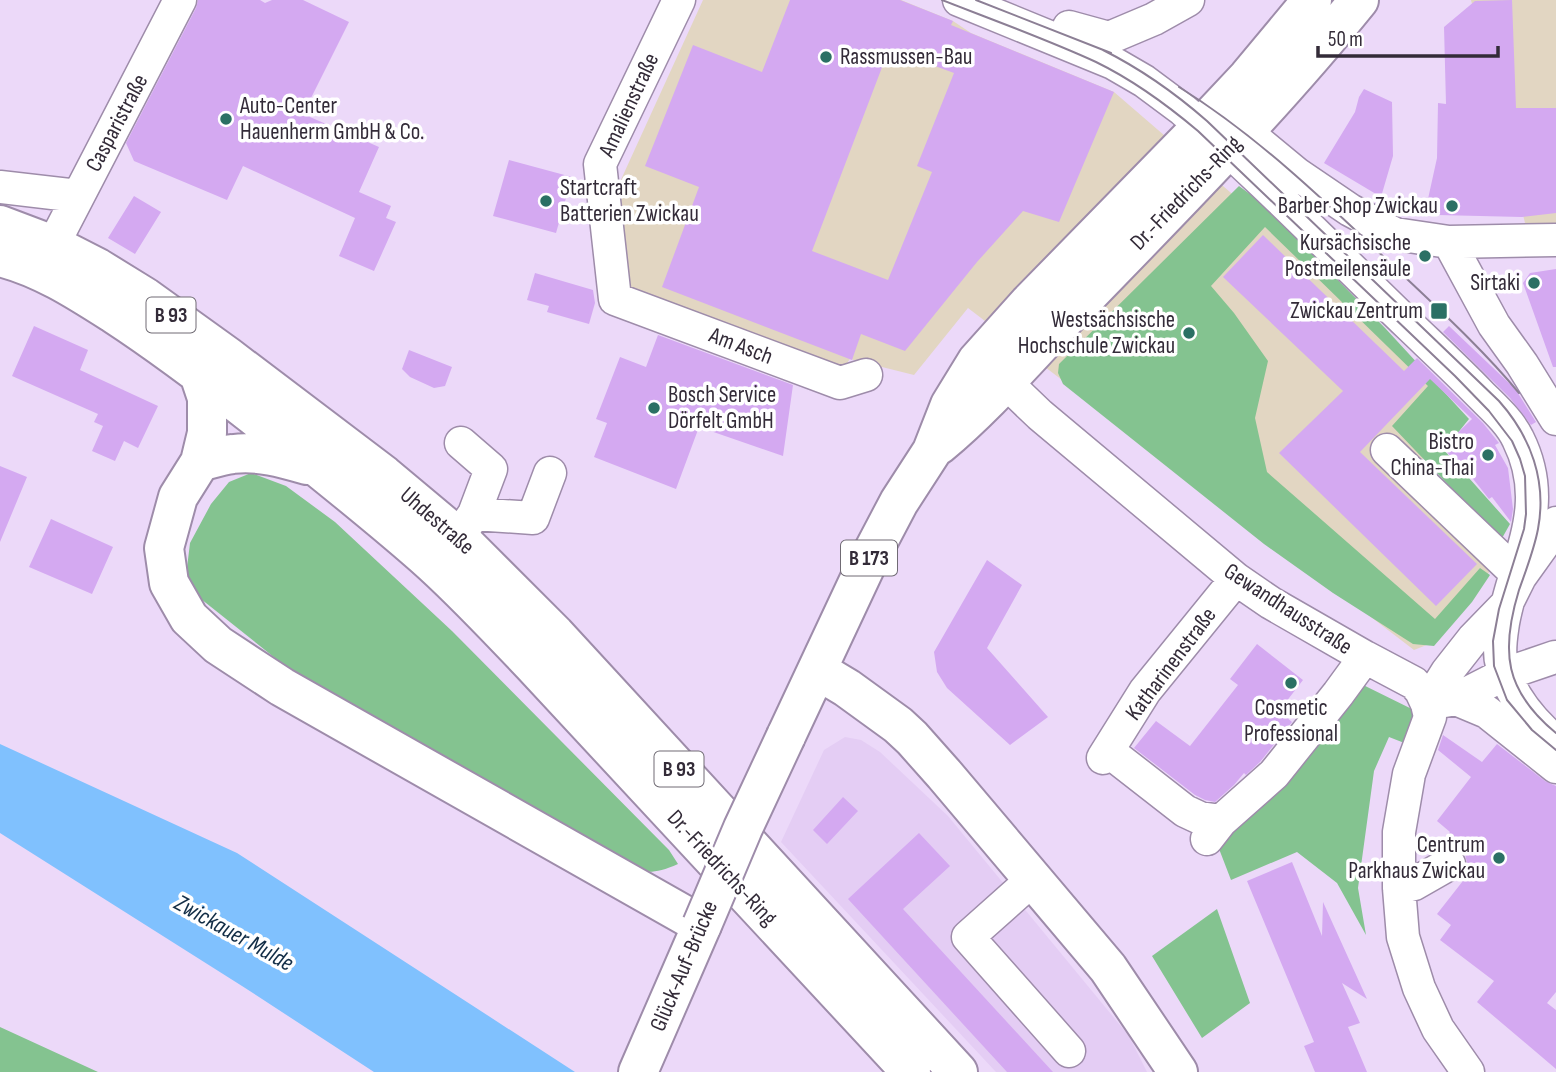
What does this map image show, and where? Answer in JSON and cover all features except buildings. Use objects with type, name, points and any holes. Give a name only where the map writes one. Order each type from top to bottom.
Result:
[{"type":"main road","name":"Dr.-Friedrichs-Ring","points":[[932,451],[963,425],[1007,380],[1225,136],[1248,77],[1312,0]]},
{"type":"main road","name":"Dr.-Friedrichs-Ring","points":[[817,670],[869,559],[932,451],[950,405],[977,361],[1029,303],[1225,136],[1314,55],[1359,0]]},
{"type":"main road","name":"Uhdestraße","points":[[0,225],[53,245],[98,268],[145,297],[228,356],[384,475],[466,525],[555,634],[804,904]]},
{"type":"main road","name":"Uhdestraße","points":[[0,257],[40,271],[83,294],[198,372],[432,563],[533,664]]},
{"type":"main road","points":[[198,372],[207,398],[207,433],[200,462],[178,498],[164,548],[169,583],[189,618],[218,645],[282,687],[702,925]]},
{"type":"main road","points":[[200,462],[232,454],[253,454],[276,456],[317,468]]},
{"type":"main road","name":"Dr.-Friedrichs-Ring","points":[[533,664],[911,1072]]},
{"type":"main road","points":[[817,670],[872,705],[912,738],[1108,968],[1175,1070]]},
{"type":"main road","name":"Glück-Auf-Brücke","points":[[638,1072],[743,828],[817,670]]},
{"type":"main road","name":"Dr.-Friedrichs-Ring","points":[[804,904],[958,1072]]},
{"type":"street","name":"Casparistraße","points":[[53,245],[180,0]]},
{"type":"street","name":"Amalienstraße","points":[[615,299],[600,164],[679,0]]},
{"type":"street","points":[[959,0],[1113,63],[1225,136],[1297,174],[1349,210],[1395,234],[1449,242],[1556,240]]},
{"type":"street","points":[[1007,0],[1072,27],[1109,38],[1154,19],[1188,0]]},
{"type":"street","points":[[1225,136],[1500,415],[1517,437],[1526,457],[1532,496],[1530,529],[1518,575],[1506,605],[1500,639],[1503,669],[1522,708],[1556,741]]},
{"type":"street","points":[[0,187],[78,196]]},
{"type":"street","points":[[1449,242],[1494,325],[1556,419]]},
{"type":"street","name":"Am Asch","points":[[615,299],[840,383],[866,375]]},
{"type":"street","points":[[1006,329],[1003,348],[1007,380]]},
{"type":"street","name":"Gewandhausstraße","points":[[1007,380],[1040,415],[1236,579],[1271,603],[1414,683],[1421,691],[1442,702],[1487,712],[1556,767]]},
{"type":"street","points":[[461,443],[491,469],[466,525]]},
{"type":"street","points":[[1387,450],[1518,575]]},
{"type":"street","points":[[466,525],[533,517],[550,473]]},
{"type":"street","points":[[1518,575],[1553,531],[1556,523]]},
{"type":"street","name":"Katharinenstraße","points":[[1236,579],[1145,691],[1106,755],[1214,830],[1275,774],[1364,657]]},
{"type":"street","points":[[1442,702],[1447,673],[1473,639],[1506,605]]},
{"type":"street","points":[[1468,1072],[1438,1029],[1419,988],[1403,937],[1399,888],[1399,832],[1409,774],[1430,717],[1442,702],[1503,669],[1555,657]]},
{"type":"street","points":[[1399,888],[1414,884],[1449,864]]},
{"type":"street","points":[[1032,880],[968,937],[1069,1051]]},
{"type":"shaded area","name":"Westsächsische Hochschule Zwickau","points":[[703,0],[901,0],[953,21],[971,33],[1114,92],[1274,230],[1461,418],[1403,480],[1493,567],[1439,640],[1414,650],[968,308],[914,375],[850,359],[839,374],[631,294],[619,184]]},
{"type":"shaded area","points":[[1471,0],[1556,0],[1556,224],[1525,223]]},
{"type":"shaded area","points":[[845,737],[861,740],[880,752],[948,816],[1129,1036],[1147,1072],[996,1072],[781,842],[824,750]]},
{"type":"green space","points":[[1239,186],[1262,203],[1385,328],[1469,419],[1444,450],[1510,524],[1501,540],[1392,426],[1428,386],[1265,227],[1211,286],[1268,361],[1255,418],[1267,472],[1435,619],[1480,568],[1490,575],[1472,602],[1434,646],[1413,644],[1333,593],[1264,544],[1063,384],[1058,373],[1059,364]]},
{"type":"green space","points":[[251,473],[286,486],[335,522],[452,631],[669,850],[678,864],[647,872],[631,868],[603,853],[285,666],[201,599],[186,576],[190,543],[211,504],[229,482]]},
{"type":"green space","points":[[1349,678],[1426,716],[1412,746],[1389,737],[1374,771],[1358,888],[1366,935],[1337,883],[1297,852],[1231,880],[1216,841]]},
{"type":"green space","points":[[1217,909],[1250,1003],[1202,1038],[1152,956]]},
{"type":"green space","points":[[0,1027],[98,1072],[0,1072]]},
{"type":"water","name":"Zwickauer Mulde","points":[[0,744],[237,853],[575,1072],[374,1072],[0,833]]},
{"type":"tram line","points":[[942,0],[1096,62],[1161,102],[1198,131],[1489,411],[1512,441],[1520,459],[1525,476],[1526,514],[1524,529],[1499,609],[1493,641],[1494,666],[1507,700],[1532,730],[1556,750]]},
{"type":"tram line","points":[[976,0],[1111,53]]},
{"type":"tram line","points":[[1103,50],[1157,82],[1207,121],[1499,401],[1520,429],[1534,460],[1540,511],[1530,560],[1513,612],[1509,651],[1511,669],[1526,702],[1556,733]]},
{"type":"tram line","points":[[1179,87],[1235,126],[1314,191],[1456,326],[1519,393]]},
{"type":"place","name":"Rassmussen-Bau","points":[[826,57]]},
{"type":"place","name":"Auto-Center Hauenherm GmbH & Co.","points":[[226,119]]},
{"type":"place","name":"Startcraft Batterien Zwickau","points":[[546,201]]},
{"type":"place","name":"Barber Shop Zwickau","points":[[1452,206]]},
{"type":"place","name":"Kursächsische Postmeilensäule","points":[[1425,256]]},
{"type":"place","name":"Sirtaki","points":[[1534,283]]},
{"type":"place","name":"Zwickau Zentrum","points":[[1439,311]]},
{"type":"place","name":"Westsächsische Hochschule Zwickau","points":[[1189,333]]},
{"type":"place","name":"Bosch Service Dörfelt GmbH","points":[[654,408]]},
{"type":"place","name":"Bistro China-Thai","points":[[1488,455]]},
{"type":"place","name":"Cosmetic Professional","points":[[1291,683]]},
{"type":"place","name":"Centrum Parkhaus Zwickau","points":[[1499,858]]}]
